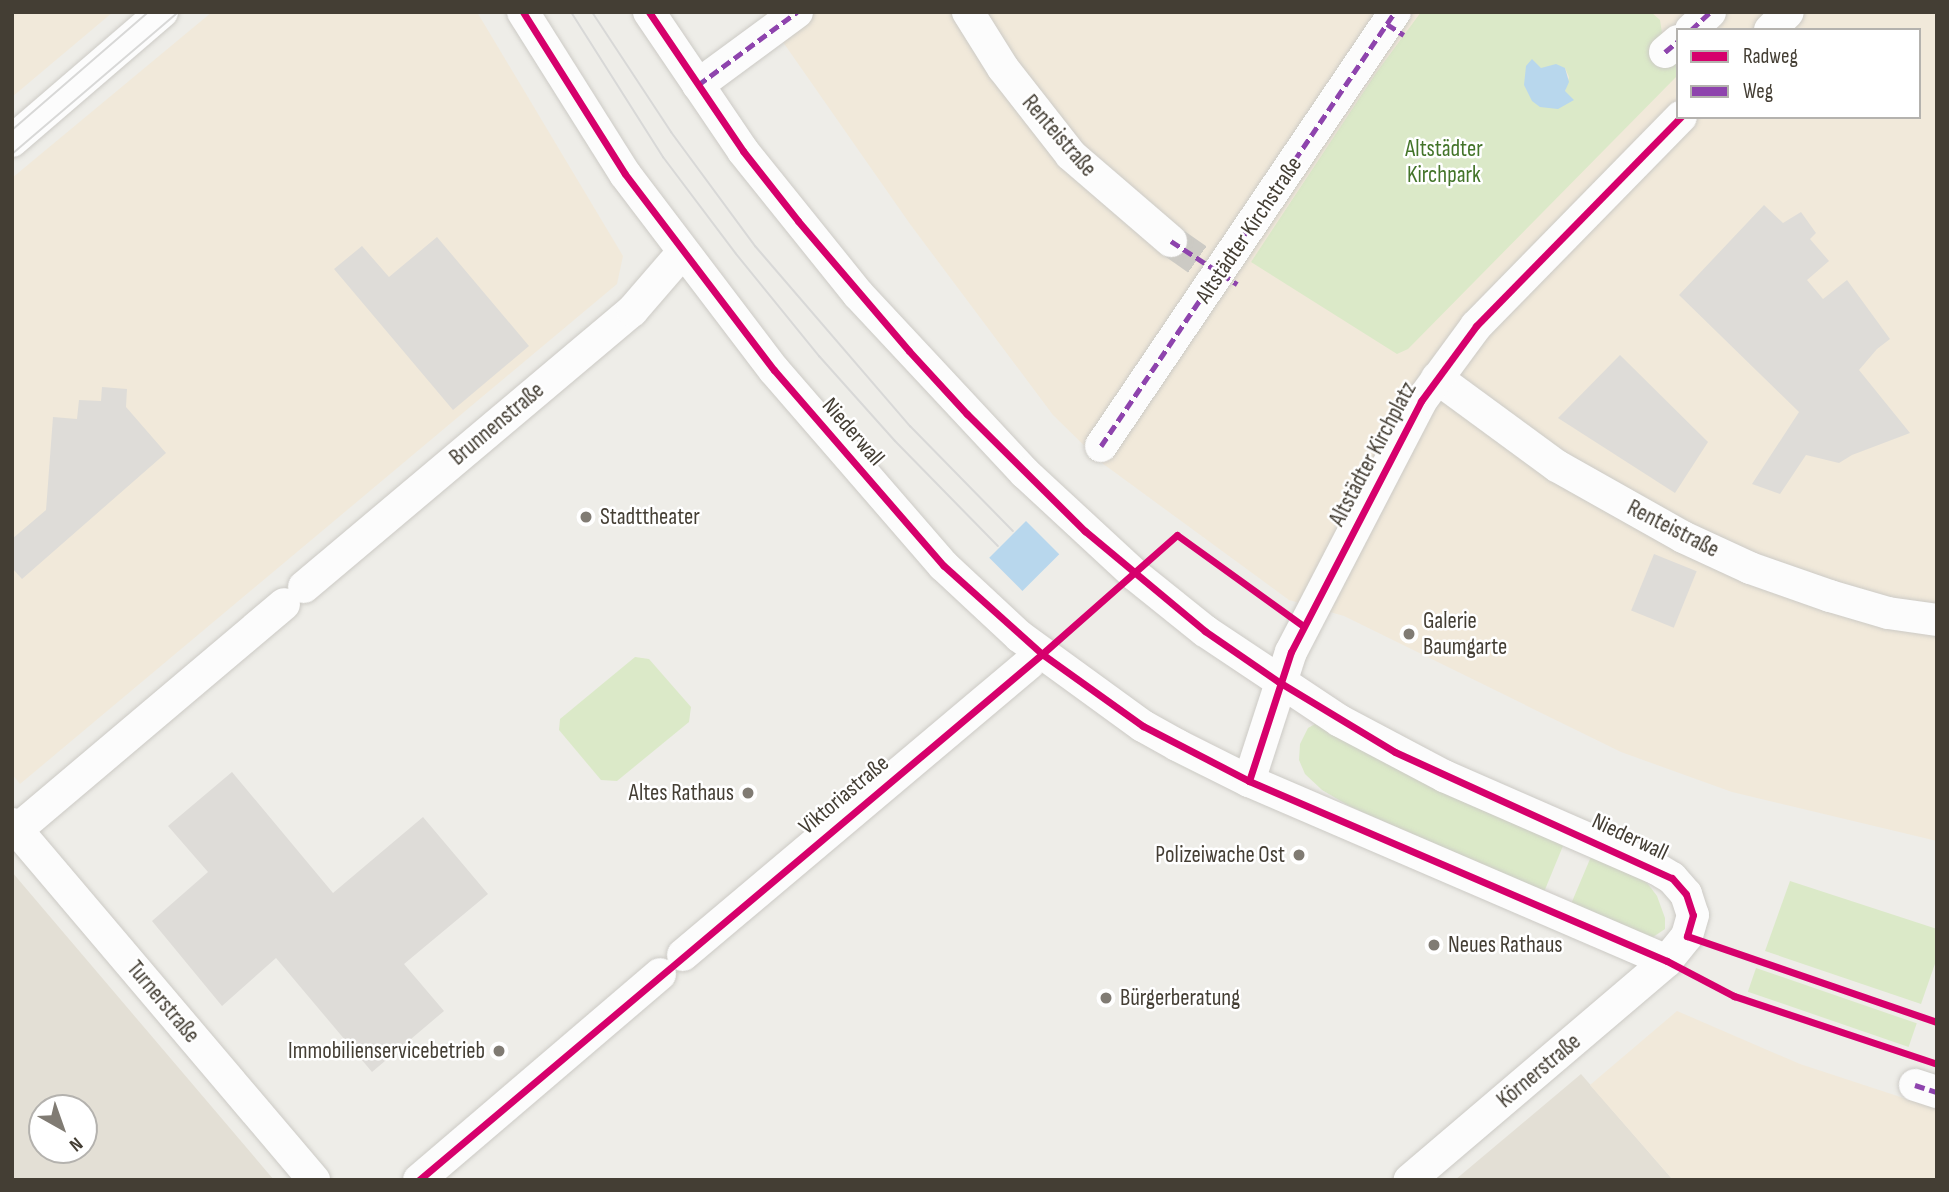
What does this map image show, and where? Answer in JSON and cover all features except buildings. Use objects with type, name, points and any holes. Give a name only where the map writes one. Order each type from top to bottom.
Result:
[{"type":"street","points":[[12,141],[162,12]]},
{"type":"street","name":"Niederwall","points":[[523,12],[580,107],[682,253],[774,370],[920,540],[969,591],[1042,654],[1143,726],[1249,781],[1667,961],[1687,936],[1693,915],[1686,894],[1672,878],[1395,752],[1279,682],[1205,631],[1085,531],[967,414],[858,294],[743,151],[649,12]]},
{"type":"street","points":[[698,85],[797,12]]},
{"type":"street","name":"Renteistraße","points":[[968,12],[1003,68],[1071,155],[1171,241]]},
{"type":"street","points":[[1693,28],[1710,12]]},
{"type":"street","points":[[1772,28],[1788,12]]},
{"type":"street","name":"Altstädter Kirchstraße","points":[[1101,446],[1395,24]]},
{"type":"street","name":"Altstädter Kirchplatz","points":[[1279,682],[1303,626],[1421,401],[1437,378],[1476,326],[1679,119]]},
{"type":"street","name":"Brunnenstraße","points":[[14,829],[632,311],[682,253]]},
{"type":"street","name":"Renteistraße","points":[[1437,378],[1557,466],[1683,537],[1729,558],[1853,603],[1888,613],[1937,621]]},
{"type":"street","name":"Viktoriastraße","points":[[419,1180],[1029,664]]},
{"type":"street","points":[[1249,781],[1279,682]]},
{"type":"street","name":"Turnerstraße","points":[[14,829],[314,1180]]},
{"type":"street","name":"Körnerstraße","points":[[1410,1180],[1646,982],[1667,961]]},
{"type":"shaded area","points":[[12,12],[113,12],[12,97]]},
{"type":"shaded area","points":[[212,12],[477,12],[623,256],[617,284],[20,784],[12,774],[12,178]]},
{"type":"shaded area","points":[[762,12],[1937,12],[1937,841],[1732,792],[1621,752],[1344,616],[1289,600],[1102,463],[1053,415],[910,224]]},
{"type":"shaded area","points":[[1764,205],[1783,223],[1801,212],[1816,233],[1810,239],[1829,261],[1807,280],[1823,299],[1847,280],[1890,339],[1877,349],[1859,370],[1910,433],[1852,455],[1839,463],[1806,455],[1780,494],[1752,484],[1799,412],[1679,295]]},
{"type":"shaded area","points":[[437,237],[529,346],[453,410],[334,269],[362,246],[389,277]]},
{"type":"shaded area","points":[[1620,355],[1708,442],[1675,493],[1558,418]]},
{"type":"shaded area","points":[[102,387],[127,389],[126,407],[166,453],[22,579],[12,568],[12,539],[46,510],[53,417],[77,419],[79,400],[101,401]]},
{"type":"shaded area","points":[[1654,554],[1697,571],[1674,628],[1631,611]]},
{"type":"shaded area","points":[[232,772],[333,893],[423,817],[488,894],[404,964],[444,1011],[372,1072],[276,958],[222,1006],[152,921],[208,872],[168,826]]},
{"type":"shaded area","points":[[12,872],[274,1180],[12,1180]]},
{"type":"shaded area","points":[[1677,1011],[1800,1064],[1937,1109],[1937,1180],[1673,1180],[1590,1085]]},
{"type":"shaded area","points":[[1581,1074],[1673,1180],[1455,1180]]},
{"type":"green space","name":"Altstädter Kirchpark","points":[[1421,12],[1651,12],[1660,20],[1665,52],[1676,63],[1676,77],[1408,349],[1397,354],[1251,262],[1376,73]],"holes":[[[1542,68],[1565,68],[1569,77],[1565,91],[1524,85]]]},
{"type":"green space","points":[[635,657],[649,659],[691,707],[689,722],[617,781],[601,780],[559,730],[560,719]]},
{"type":"green space","points":[[1315,724],[1565,841],[1544,892],[1351,807],[1322,790],[1305,774],[1299,760],[1300,744],[1308,728]]},
{"type":"green space","points":[[1593,852],[1630,870],[1648,884],[1657,896],[1665,918],[1665,929],[1653,937],[1642,935],[1571,904]]},
{"type":"green space","points":[[1790,881],[1937,929],[1937,958],[1921,1004],[1765,951]]},
{"type":"green space","points":[[1756,968],[1917,1023],[1909,1047],[1748,992]]},
{"type":"water","points":[[1532,59],[1541,68],[1556,64],[1565,68],[1569,82],[1565,91],[1574,100],[1558,109],[1540,107],[1532,101],[1524,85],[1526,66]]},
{"type":"water","points":[[1026,521],[1059,554],[1022,591],[989,558]]},
{"type":"tunnel","points":[[1171,241],[1200,261]]},
{"type":"tram line","points":[[12,130],[148,12]]},
{"type":"tram line","points":[[12,154],[178,12]]},
{"type":"tram line","points":[[571,12],[663,157],[736,254],[819,356],[895,441],[998,546]]},
{"type":"tram line","points":[[592,12],[671,132],[755,246],[910,426],[1013,531]]},
{"type":"marked path","points":[[698,85],[797,12]]},
{"type":"marked path","points":[[1101,446],[1395,12]]},
{"type":"marked path","points":[[1693,28],[1710,12]]},
{"type":"marked path","points":[[1387,24],[1404,35]]},
{"type":"marked path","points":[[1665,52],[1676,43]]},
{"type":"marked path","points":[[1171,241],[1237,284]]},
{"type":"marked path","points":[[1915,1085],[1937,1092]]},
{"type":"cycle path","points":[[523,12],[625,174],[774,370],[944,566],[1042,654],[1143,726],[1249,781],[1667,961],[1734,996],[1937,1064]]},
{"type":"cycle path","points":[[649,12],[743,151],[798,221],[909,351],[967,414],[1085,531],[1205,631],[1279,682],[1395,752],[1672,878],[1686,894],[1693,915],[1687,936],[1937,1022]]},
{"type":"cycle path","points":[[1249,781],[1291,652],[1421,401],[1476,326],[1679,119]]},
{"type":"cycle path","points":[[419,1180],[1042,654],[1177,535],[1303,626]]},
{"type":"place","name":"Stadttheater","points":[[586,517]]},
{"type":"place","name":"Galerie Baumgarte","points":[[1409,634]]},
{"type":"place","name":"Altes Rathaus","points":[[748,793]]},
{"type":"place","name":"Polizeiwache Ost","points":[[1299,855]]},
{"type":"place","name":"Neues Rathaus","points":[[1434,945]]},
{"type":"place","name":"Bürgerberatung","points":[[1106,998]]},
{"type":"place","name":"Immobilienservicebetrieb","points":[[499,1051]]}]
